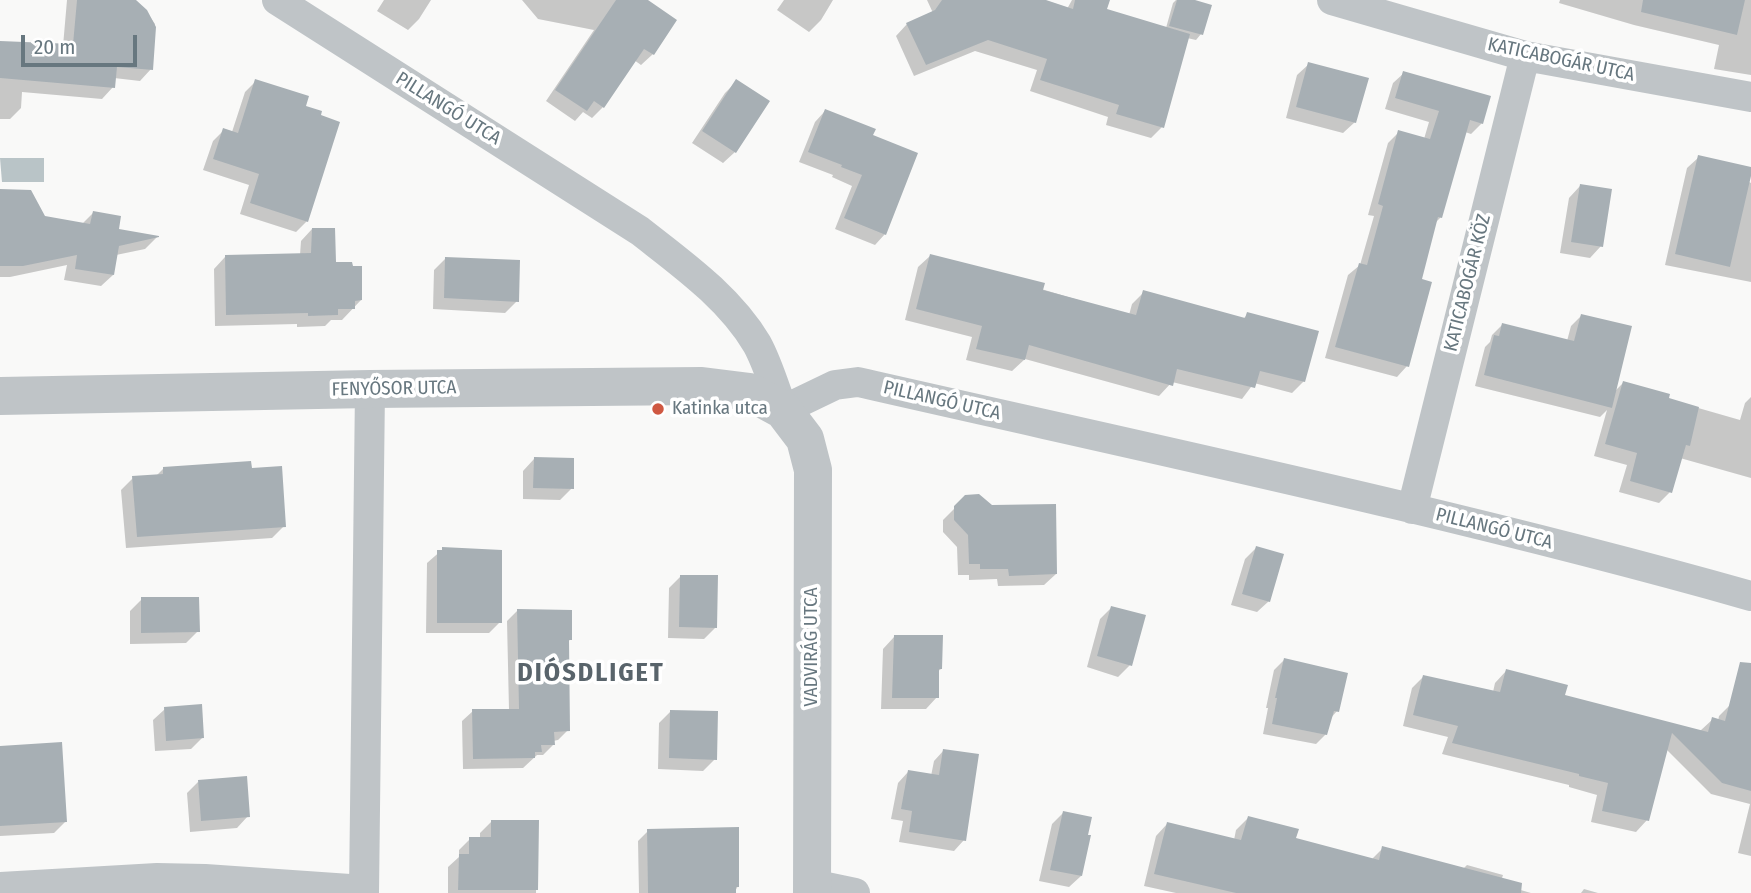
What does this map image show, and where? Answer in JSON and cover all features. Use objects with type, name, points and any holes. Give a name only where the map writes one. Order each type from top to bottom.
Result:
[{"type":"street","name":"PILLANGÓ UTCA","points":[[277,0],[640,231],[695,274],[737,317],[758,346],[783,410],[835,385],[858,382],[1412,509],[1751,596]]},
{"type":"street","name":"KATICABOGÁR UTCA","points":[[1332,0],[1525,56],[1751,97]]},
{"type":"street","name":"KATICABOGÁR KÖZ","points":[[1412,509],[1525,56]]},
{"type":"street","name":"FENYŐSOR UTCA","points":[[0,396],[702,386],[750,392],[783,410]]},
{"type":"street","points":[[0,887],[158,878],[364,891],[370,389]]},
{"type":"street","name":"VADVIRÁG UTCA","points":[[783,410],[805,439],[813,470],[812,889]]},
{"type":"street","points":[[812,889],[855,893]]},
{"type":"shaded area","points":[[0,158],[44,158],[44,182],[2,182]]},
{"type":"building","points":[[77,0],[136,0],[147,10],[156,27],[153,70],[117,67],[115,88],[0,78],[0,41],[73,44]]},
{"type":"building","points":[[616,0],[648,0],[677,20],[654,55],[644,49],[604,108],[594,101],[587,111],[555,90]]},
{"type":"building","points":[[942,0],[1046,0],[1073,9],[1075,0],[1110,0],[1107,9],[1190,34],[1164,128],[1116,114],[1119,105],[1040,80],[1047,59],[988,40],[926,65],[906,23],[935,10]]},
{"type":"building","points":[[1177,0],[1195,0],[1212,5],[1203,35],[1169,26]]},
{"type":"building","points":[[1643,0],[1745,0],[1737,35],[1641,12]]},
{"type":"building","points":[[1308,62],[1369,78],[1356,123],[1296,107]]},
{"type":"building","points":[[1403,71],[1491,96],[1483,124],[1470,120],[1442,218],[1438,217],[1422,279],[1432,282],[1409,367],[1335,347],[1359,263],[1367,265],[1383,206],[1378,204],[1398,130],[1430,139],[1439,111],[1395,98]]},
{"type":"building","points":[[255,79],[309,96],[306,106],[322,111],[321,115],[340,122],[308,222],[250,203],[259,174],[213,159],[223,128],[238,133]]},
{"type":"building","points":[[736,79],[770,101],[736,153],[702,131]]},
{"type":"building","points":[[825,109],[876,129],[873,135],[918,153],[886,235],[844,218],[862,175],[808,152]]},
{"type":"building","points":[[1698,155],[1751,167],[1730,267],[1675,254]]},
{"type":"building","points":[[1580,184],[1612,189],[1603,247],[1571,242]]},
{"type":"building","points":[[0,189],[31,190],[45,216],[90,224],[93,211],[121,216],[119,229],[159,237],[119,246],[114,275],[75,269],[77,255],[23,266],[0,266]]},
{"type":"building","points":[[312,228],[335,228],[336,262],[352,262],[353,266],[362,266],[362,300],[355,301],[355,309],[338,309],[338,315],[226,315],[225,255],[311,253]]},
{"type":"building","points":[[930,254],[1045,283],[1043,290],[1136,315],[1143,290],[1245,318],[1247,312],[1319,331],[1305,382],[1260,371],[1255,388],[1177,369],[1173,386],[1029,345],[1025,360],[976,349],[982,326],[916,309]]},
{"type":"building","points":[[445,257],[520,260],[519,302],[444,298]]},
{"type":"building","points":[[1581,314],[1632,326],[1612,408],[1484,375],[1494,335],[1499,336],[1502,323],[1574,341]]},
{"type":"building","points":[[1623,381],[1670,394],[1669,398],[1699,407],[1690,446],[1686,445],[1672,493],[1630,481],[1637,453],[1605,444]]},
{"type":"building","points":[[534,457],[574,458],[574,489],[533,488]]},
{"type":"building","points":[[251,461],[252,468],[282,466],[286,527],[137,537],[132,476],[163,474],[163,467]]},
{"type":"building","points":[[979,494],[992,505],[1056,504],[1057,574],[1009,576],[1008,569],[980,569],[980,564],[969,564],[968,535],[954,520],[954,506],[965,495]]},
{"type":"building","points":[[1256,546],[1284,554],[1270,602],[1242,594]]},
{"type":"building","points":[[442,547],[502,550],[502,623],[437,623],[437,550],[442,550]]},
{"type":"building","points":[[680,575],[718,575],[717,628],[679,627]]},
{"type":"building","points":[[141,597],[199,597],[200,632],[141,633]]},
{"type":"building","points":[[1111,606],[1146,615],[1132,666],[1097,656]]},
{"type":"building","points":[[517,609],[572,610],[572,640],[569,640],[570,731],[554,732],[555,745],[541,745],[542,752],[535,752],[535,758],[473,759],[472,709],[519,709]]},
{"type":"building","points":[[894,635],[943,635],[939,698],[892,698]]},
{"type":"building","points":[[1284,658],[1348,673],[1339,712],[1334,711],[1327,735],[1272,724]]},
{"type":"building","points":[[1740,662],[1751,663],[1751,791],[1722,783],[1672,733],[1649,821],[1602,811],[1608,783],[1452,743],[1458,726],[1413,715],[1423,675],[1500,692],[1506,669],[1568,685],[1565,695],[1708,732],[1712,717],[1725,721]]},
{"type":"building","points":[[202,704],[204,738],[166,741],[164,707]]},
{"type":"building","points":[[670,710],[718,711],[717,760],[669,758]]},
{"type":"building","points":[[62,742],[67,822],[0,826],[0,746]]},
{"type":"building","points":[[943,749],[979,754],[966,841],[909,832],[912,811],[901,809],[908,770],[939,775]]},
{"type":"building","points":[[247,776],[250,817],[201,821],[198,780]]},
{"type":"building","points":[[1063,811],[1092,817],[1082,876],[1050,870]]},
{"type":"building","points":[[1248,816],[1299,829],[1296,838],[1379,860],[1382,846],[1522,883],[1521,893],[1236,893],[1154,874],[1167,822],[1241,840]]},
{"type":"building","points":[[491,820],[539,820],[538,890],[458,890],[459,854],[469,854],[469,837],[491,837]]},
{"type":"building","points":[[739,827],[739,887],[736,887],[736,893],[648,893],[647,829]]},
{"type":"place","name":"Katinka utca","points":[[658,409]]},
{"type":"district","name":"DIÓSDLIGET","points":[[591,674]]}]
